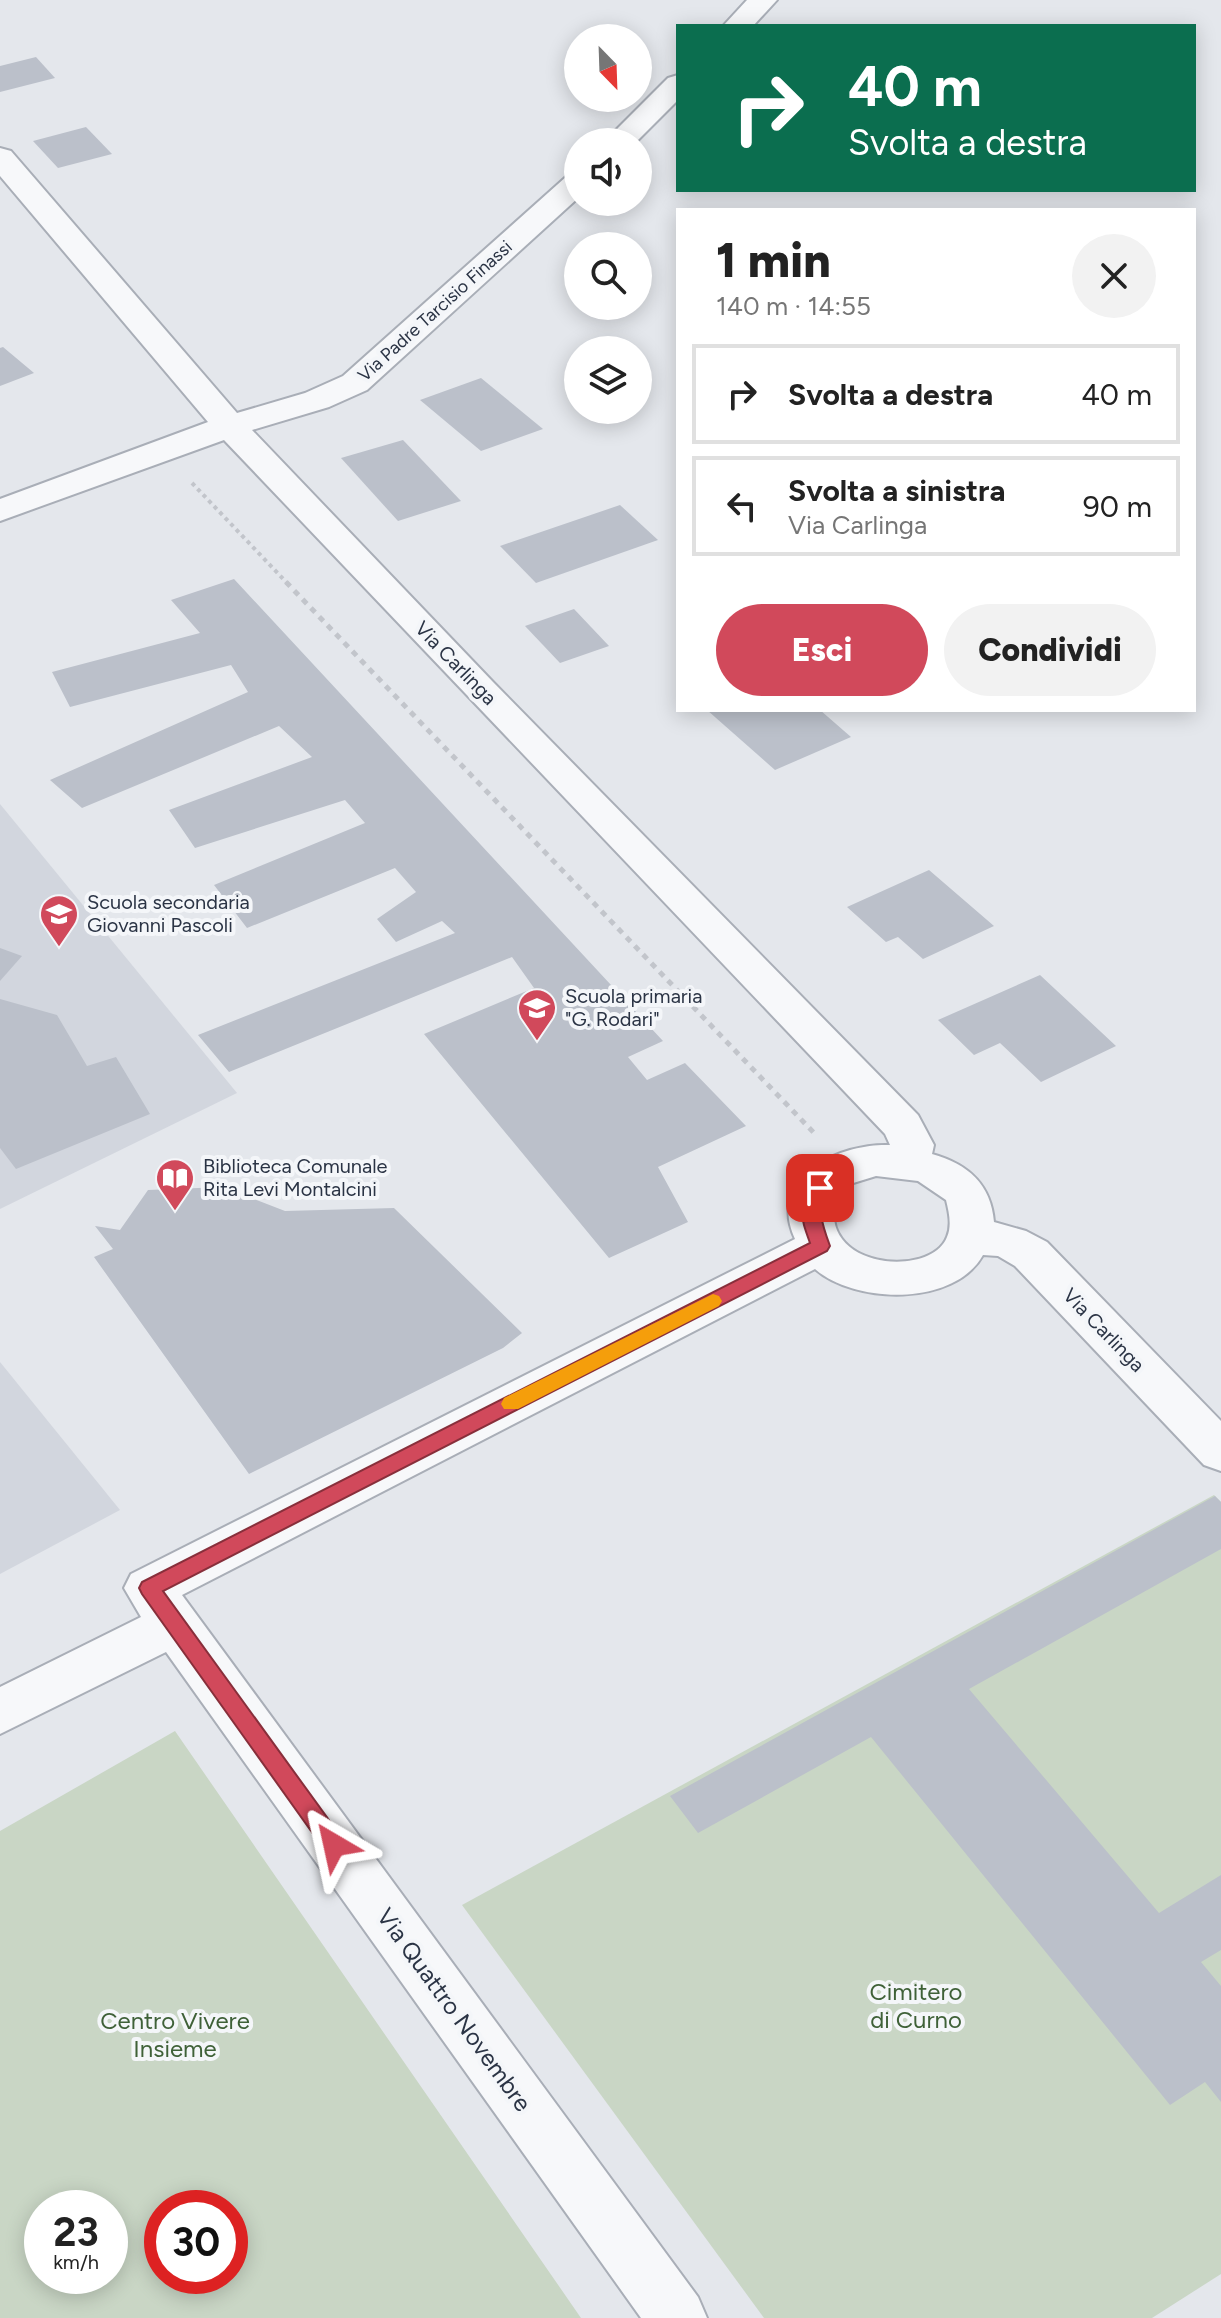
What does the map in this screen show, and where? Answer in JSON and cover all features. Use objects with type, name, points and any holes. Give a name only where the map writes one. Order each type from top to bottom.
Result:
[{"type":"street","points":[[739,24],[763,0]]},
{"type":"street","points":[[633,128],[676,86]]},
{"type":"street","name":"Via Carlinga","points":[[0,157],[95,272],[230,426],[903,1126],[912,1145],[909,1162]]},
{"type":"street","name":"Via Padre Tarcisio Finassi","points":[[0,511],[230,426],[317,400],[355,383],[564,195]]},
{"type":"street","points":[[876,1160],[909,1162],[948,1178],[963,1189],[971,1207],[972,1239],[953,1262],[922,1277],[865,1275],[838,1265],[820,1246],[810,1216],[811,1204],[827,1177],[847,1167],[876,1160]]},
{"type":"street","name":"Via Carlinga","points":[[972,1239],[994,1237],[1016,1243],[1031,1254],[1221,1452]]},
{"type":"street","name":"Via Quattro Novembre","points":[[677,2318],[149,1588],[820,1246]]},
{"type":"street","points":[[0,1712],[174,1624]]},
{"type":"path","points":[[162,451],[847,1167]]},
{"type":"shaded area","name":"Scuola secondaria Giovanni Pascoli","points":[[0,804],[237,1093],[0,1209]]},
{"type":"shaded area","points":[[0,1362],[120,1510],[0,1574]]},
{"type":"green space","name":"Cimitero di Curno","points":[[1214,1495],[1221,1502],[1221,2274],[1152,2318],[764,2318],[462,1905]]},
{"type":"green space","name":"Centro Vivere Insieme","points":[[175,1731],[581,2318],[0,2318],[0,1831]]},
{"type":"building","points":[[36,57],[55,78],[0,92],[0,66]]},
{"type":"building","points":[[86,127],[112,154],[58,168],[33,141]]},
{"type":"building","points":[[3,347],[34,373],[0,386],[0,348]]},
{"type":"building","points":[[481,378],[543,429],[481,451],[420,400]]},
{"type":"building","points":[[403,440],[461,501],[398,521],[341,458]]},
{"type":"building","points":[[620,505],[658,540],[536,583],[500,546]]},
{"type":"building","points":[[234,579],[663,1041],[628,1057],[647,1080],[685,1063],[746,1126],[658,1167],[688,1222],[609,1258],[424,1034],[534,988],[512,957],[229,1072],[198,1035],[455,933],[442,921],[396,942],[377,919],[416,892],[395,868],[247,928],[214,885],[365,823],[345,800],[195,848],[169,810],[312,757],[279,726],[82,808],[50,780],[248,692],[231,665],[70,707],[52,672],[200,633],[171,600]]},
{"type":"building","points":[[574,609],[609,646],[560,663],[525,626]]},
{"type":"building","points":[[709,712],[822,712],[851,737],[775,770]]},
{"type":"building","points":[[929,870],[994,926],[923,959],[898,937],[886,942],[847,907]]},
{"type":"building","points":[[0,948],[22,956],[0,981]]},
{"type":"building","points":[[1040,975],[1116,1046],[1041,1082],[1000,1043],[974,1055],[938,1020]]},
{"type":"building","points":[[0,999],[57,1015],[87,1066],[116,1057],[150,1114],[16,1169],[0,1148]]},
{"type":"building","points":[[223,1187],[285,1211],[394,1208],[522,1333],[503,1348],[249,1474],[94,1257],[113,1249],[95,1226],[120,1230],[148,1190]]},
{"type":"building","points":[[1215,1496],[1221,1502],[1221,1549],[969,1689],[1159,1913],[1221,1875],[1221,1950],[1201,1962],[1221,1986],[1221,2102],[1205,2082],[1170,2105],[871,1737],[698,1833],[670,1796]]},
{"type":"slow traffic","points":[[511,1404],[713,1301]]},
{"type":"place","name":"Scuola secondaria Giovanni Pascoli","points":[[59,948]]},
{"type":"place","name":"Scuola primaria \"G. Rodari\"","points":[[537,1042]]},
{"type":"place","name":"Biblioteca Comunale Rita Levi Montalcini","points":[[175,1212]]},
{"type":"route","points":[[334,1845],[149,1588],[820,1246],[810,1216],[811,1204],[820,1188]]}]
